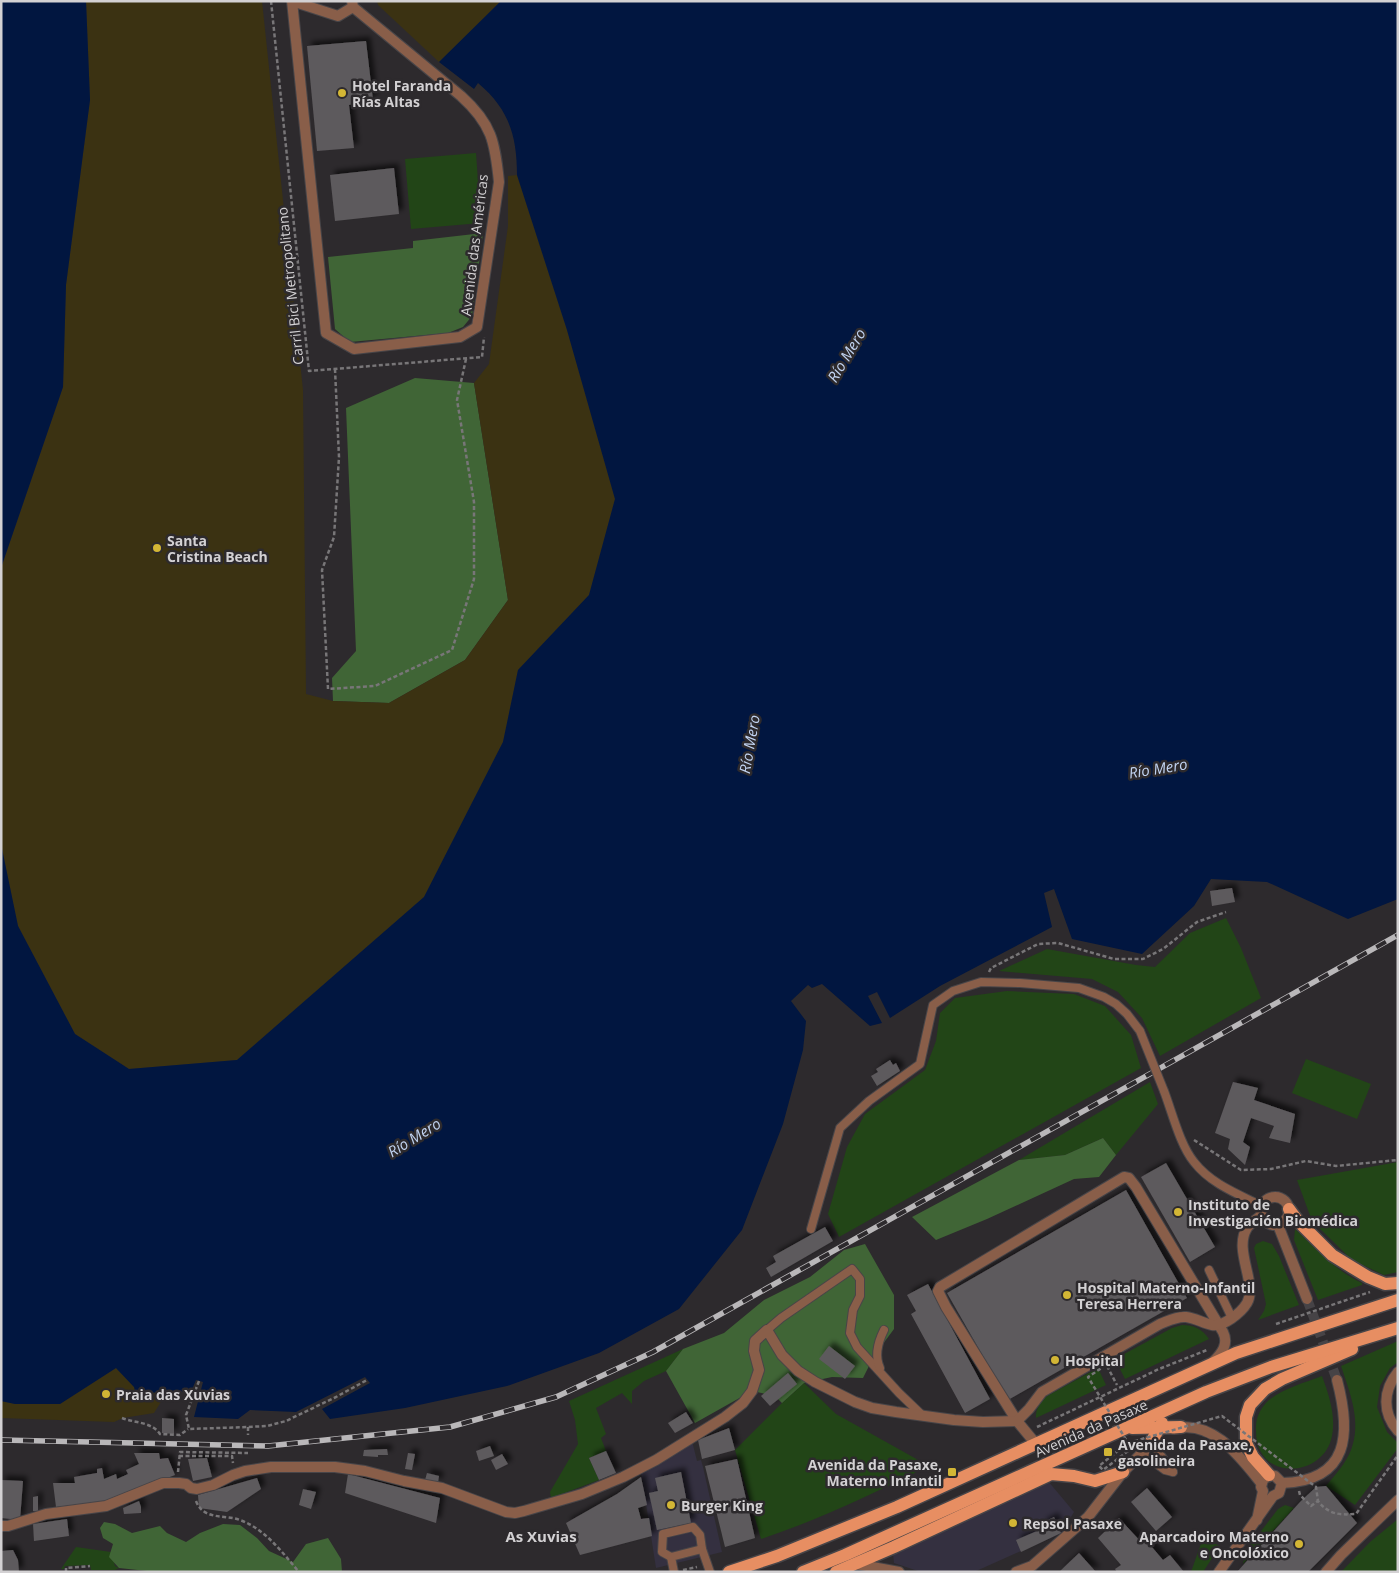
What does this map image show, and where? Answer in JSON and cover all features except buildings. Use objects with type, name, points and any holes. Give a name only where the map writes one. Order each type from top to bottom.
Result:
[{"type":"main road","points":[[1289,1209],[1297,1220],[1332,1255],[1368,1277],[1385,1284],[1398,1283]]},
{"type":"main road","name":"Avenida da Pasaxe","points":[[729,1572],[777,1556],[896,1507],[1236,1353],[1398,1300]]},
{"type":"main road","points":[[1264,1483],[1246,1443],[1244,1432],[1250,1405],[1257,1396],[1265,1388],[1282,1378],[1314,1366],[1398,1328]]},
{"type":"main road","name":"Avenida da Pasaxe","points":[[803,1572],[845,1556],[1206,1392],[1271,1367],[1398,1328]]},
{"type":"main road","points":[[1151,1442],[1168,1409]]},
{"type":"main road","points":[[1127,1428],[1181,1427]]},
{"type":"main road","points":[[836,1572],[1051,1474],[1096,1480],[1123,1472]]},
{"type":"street","points":[[292,1],[338,16],[353,4]]},
{"type":"street","name":"Avenida das Américas","points":[[292,1],[326,333],[354,349],[460,337],[477,327],[499,182],[497,160],[488,126],[477,110],[353,4]]},
{"type":"street","name":"Avenida da Pasaxe","points":[[1036,1444],[1017,1420],[946,1307],[938,1290],[940,1287],[1124,1177],[1129,1178],[1136,1187],[1219,1324]]},
{"type":"street","points":[[1,1526],[8,1526],[59,1511],[106,1506],[163,1483],[186,1484],[191,1488],[197,1488],[213,1485],[233,1475],[271,1467],[352,1468],[442,1488],[506,1512],[524,1511],[582,1494],[623,1477],[656,1460],[725,1417],[743,1403],[752,1391],[759,1370],[754,1351],[754,1341],[767,1330],[782,1355],[798,1371],[815,1382],[855,1402],[872,1408],[954,1420],[983,1422],[1017,1420],[1029,1409],[1042,1392],[1160,1324],[1187,1317],[1214,1326],[1232,1318],[1247,1303],[1249,1292],[1242,1242],[1247,1227],[1262,1210],[1268,1199],[1277,1198],[1285,1201],[1289,1209],[1288,1218],[1282,1224],[1274,1226],[1266,1222],[1262,1210]]},
{"type":"street","points":[[1278,1225],[1307,1299]]},
{"type":"street","points":[[1211,1365],[1225,1347],[1225,1336],[1219,1324]]},
{"type":"street","points":[[1398,1372],[1386,1394],[1386,1409],[1392,1425],[1398,1431]]},
{"type":"street","points":[[1257,1520],[1264,1483],[1275,1476],[1282,1483],[1307,1481],[1326,1471],[1338,1456],[1342,1445],[1345,1421],[1337,1380]]},
{"type":"street","points":[[1016,1572],[1032,1566],[1088,1517],[1123,1472],[1151,1442],[1165,1432],[1181,1427],[1208,1431],[1229,1446],[1264,1483],[1269,1495],[1273,1496]]},
{"type":"street","points":[[1219,1572],[1273,1496],[1279,1493],[1282,1483]]},
{"type":"street","points":[[1326,1572],[1398,1500]]},
{"type":"street","points":[[856,1564],[899,1572]]},
{"type":"lane","points":[[811,1229],[840,1128],[870,1101],[920,1064],[933,1005],[952,991],[981,982],[1080,988],[1104,997],[1116,1004],[1127,1014],[1140,1031],[1183,1142],[1193,1161],[1206,1175],[1262,1210]]},
{"type":"lane","points":[[767,1330],[781,1318],[852,1269],[860,1279],[860,1296],[853,1310],[850,1333],[857,1347],[923,1416]]},
{"type":"lane","points":[[1209,1270],[1232,1318]]},
{"type":"lane","points":[[883,1375],[876,1360],[879,1340],[884,1330]]},
{"type":"lane","points":[[1142,1453],[1165,1470],[1173,1472],[1151,1442]]},
{"type":"lane","points":[[702,1549],[671,1557],[662,1552],[663,1534],[693,1527],[700,1535],[702,1549],[710,1572]]},
{"type":"lane","points":[[671,1557],[674,1572]]},
{"type":"path","name":"Carril Bici Metropolitano","points":[[271,1],[309,371],[482,357],[485,332]]},
{"type":"path","points":[[335,369],[338,457],[334,538],[322,570],[328,689],[375,686],[452,650],[474,579],[474,502],[457,400],[466,359]]},
{"type":"path","points":[[981,982],[992,968],[1038,944],[1058,942],[1114,959],[1143,959],[1163,949],[1197,922],[1226,912]]},
{"type":"path","points":[[1183,1142],[1193,1139],[1240,1170],[1271,1169],[1306,1162],[1336,1166],[1398,1160]]},
{"type":"path","points":[[1117,1385],[1106,1365],[1088,1377],[1128,1443]]},
{"type":"path","points":[[122,1418],[134,1423],[152,1426],[160,1434],[180,1435],[189,1429],[267,1426],[286,1421],[367,1380]]},
{"type":"path","points":[[189,1429],[186,1415],[199,1381]]},
{"type":"path","points":[[1132,1448],[1103,1470],[1099,1466],[1128,1443],[1222,1416],[1316,1488],[1318,1501],[1325,1509],[1339,1515],[1356,1514],[1398,1455]]},
{"type":"path","points":[[248,1427],[248,1435]]},
{"type":"path","points":[[179,1483],[180,1452],[248,1452]]},
{"type":"path","points":[[179,1456],[232,1456],[233,1475]]},
{"type":"path","points":[[1299,1482],[1300,1495],[1310,1506],[1318,1501]]},
{"type":"path","points":[[202,1511],[209,1515],[238,1519],[254,1526],[299,1572]]},
{"type":"path","points":[[66,1572],[66,1568],[90,1566]]},
{"type":"shaded area","points":[[692,1441],[697,1461],[701,1460],[703,1467],[722,1552],[656,1568],[641,1472]]},
{"type":"shaded area","name":"Repsol Pasaxe","points":[[1048,1481],[1074,1512],[1061,1533],[974,1572],[921,1572],[894,1563],[893,1553]]},
{"type":"green space","points":[[476,153],[481,223],[411,229],[405,159]]},
{"type":"green space","points":[[483,233],[472,316],[463,327],[448,333],[350,342],[335,329],[328,257],[413,248],[413,241]]},
{"type":"green space","points":[[415,378],[474,383],[508,600],[465,660],[389,703],[333,701],[332,678],[356,651],[346,408]]},
{"type":"green space","points":[[1226,918],[1241,948],[1261,998],[1160,1056],[1142,1018],[1118,992],[1092,979],[999,971],[1047,949],[1155,967],[1190,933]]},
{"type":"green space","points":[[1007,991],[1074,994],[1105,1006],[1131,1035],[1141,1068],[839,1237],[828,1214],[847,1147],[865,1114],[925,1070],[936,1041],[940,1013],[955,998]]},
{"type":"green space","points":[[1306,1059],[1371,1084],[1357,1119],[1292,1093]]},
{"type":"green space","points":[[1150,1082],[1158,1104],[1116,1155],[1103,1138],[1065,1155],[1019,1160]]},
{"type":"green space","points":[[1103,1138],[1116,1155],[1099,1177],[1074,1179],[936,1240],[912,1217],[1019,1160],[1065,1155]]},
{"type":"green space","points":[[1398,1162],[1398,1272],[1384,1275],[1352,1260],[1312,1221],[1297,1180]]},
{"type":"green space","points":[[1295,1229],[1327,1259],[1362,1283],[1362,1285],[1318,1300],[1294,1240]]},
{"type":"green space","points":[[1263,1241],[1272,1244],[1279,1256],[1299,1305],[1258,1320],[1266,1304],[1254,1248],[1256,1244]]},
{"type":"green space","points":[[865,1244],[894,1295],[894,1329],[874,1356],[863,1378],[832,1377],[804,1383],[782,1403],[775,1396],[752,1391],[695,1423],[666,1371],[683,1349],[724,1333],[764,1300],[810,1277],[844,1250]]},
{"type":"green space","points":[[1182,1325],[1197,1328],[1209,1339],[1125,1379],[1115,1359],[1172,1328]]},
{"type":"green space","points":[[1398,1341],[1398,1362],[1390,1368],[1380,1386],[1377,1407],[1387,1432],[1398,1443],[1398,1448],[1355,1505],[1326,1486],[1346,1460],[1354,1439],[1354,1408],[1341,1366]]},
{"type":"green space","points":[[683,1349],[666,1371],[644,1381],[632,1391],[632,1404],[622,1393],[596,1408],[606,1434],[601,1438],[606,1451],[589,1458],[599,1480],[551,1498],[550,1492],[578,1444],[575,1420],[569,1401]]},
{"type":"green space","points":[[1098,1368],[1106,1385],[1036,1418],[1037,1409],[1047,1396]]},
{"type":"green space","points":[[1322,1376],[1329,1398],[1333,1421],[1332,1436],[1326,1450],[1317,1460],[1304,1467],[1291,1469],[1278,1467],[1267,1460],[1259,1448],[1256,1422],[1259,1414],[1269,1400],[1281,1392]]},
{"type":"green space","points":[[804,1383],[836,1414],[929,1466],[825,1515],[761,1539],[735,1450]]},
{"type":"green space","points":[[1285,1505],[1294,1508],[1243,1564],[1245,1552],[1278,1509]]},
{"type":"green space","points":[[1398,1519],[1398,1572],[1341,1572],[1370,1542]]},
{"type":"green space","points":[[104,1522],[115,1524],[132,1533],[160,1526],[167,1533],[186,1542],[200,1533],[223,1524],[240,1525],[257,1538],[269,1551],[293,1562],[306,1544],[328,1538],[341,1559],[342,1572],[156,1572],[119,1568],[109,1557],[113,1544],[103,1538],[100,1528]]},
{"type":"green space","points":[[1203,1538],[1220,1546],[1203,1572],[1191,1572]]},
{"type":"green space","points":[[76,1547],[111,1552],[115,1566],[119,1568],[115,1570],[91,1570],[90,1565],[65,1566],[64,1569],[61,1569]]},
{"type":"sand","name":"Santa Cristina Beach","points":[[86,1],[262,1],[303,390],[306,694],[333,701],[389,703],[465,660],[508,600],[474,383],[489,364],[508,226],[508,176],[517,175],[567,330],[615,499],[589,595],[518,670],[503,742],[424,897],[237,1060],[129,1069],[75,1034],[18,926],[1,844],[1,568],[63,387],[66,285],[90,100]]},
{"type":"sand","points":[[377,1],[501,1],[439,62],[378,5]]},
{"type":"sand","name":"Praia das Xuvias","points":[[116,1368],[134,1387],[167,1392],[154,1413],[123,1418],[114,1422],[1,1418],[1,1401],[15,1404],[60,1404]]},
{"type":"water","points":[[1,1],[86,1],[90,100],[66,285],[63,387],[1,568]]},
{"type":"water","name":"Río Mero","points":[[501,1],[1398,1],[1398,899],[1348,919],[1267,882],[1211,879],[1194,906],[1142,954],[1072,939],[1054,889],[1044,893],[1052,927],[940,986],[890,1018],[877,992],[868,996],[882,1023],[870,1026],[822,984],[812,988],[808,985],[791,1001],[806,1021],[803,1050],[783,1124],[742,1230],[679,1309],[599,1353],[507,1386],[405,1408],[330,1419],[322,1409],[370,1383],[365,1377],[296,1412],[250,1410],[238,1419],[194,1417],[203,1382],[196,1380],[191,1392],[160,1392],[136,1395],[134,1387],[116,1368],[60,1404],[15,1404],[1,1401],[1,844],[18,926],[75,1034],[129,1069],[237,1060],[424,897],[503,742],[518,670],[589,595],[615,499],[567,330],[517,175],[513,136],[504,113],[489,93],[478,83],[474,89],[439,62]]},
{"type":"tunnel","points":[[1307,1299],[1337,1380]]},
{"type":"railway","points":[[1,1440],[268,1446],[450,1427],[556,1397],[653,1352],[1398,935]]},
{"type":"place","name":"Hotel Faranda Rías Altas","points":[[342,93]]},
{"type":"place","name":"Santa Cristina Beach","points":[[157,548]]},
{"type":"place","name":"Instituto de Investigación Biomédica","points":[[1178,1212]]},
{"type":"place","name":"Hospital Materno-Infantil Teresa Herrera","points":[[1067,1295]]},
{"type":"place","name":"Hospital","points":[[1055,1360]]},
{"type":"place","name":"Praia das Xuvias","points":[[106,1394]]},
{"type":"place","name":"Avenida da Pasaxe, gasolineira","points":[[1108,1452]]},
{"type":"place","name":"Avenida da Pasaxe, Materno Infantil","points":[[952,1472]]},
{"type":"place","name":"Burger King","points":[[671,1505]]},
{"type":"place","name":"Repsol Pasaxe","points":[[1013,1523]]},
{"type":"place","name":"Aparcadoiro Materno e Oncolóxico","points":[[1299,1544]]},
{"type":"district","name":"As Xuvias","points":[[541,1536]]}]
